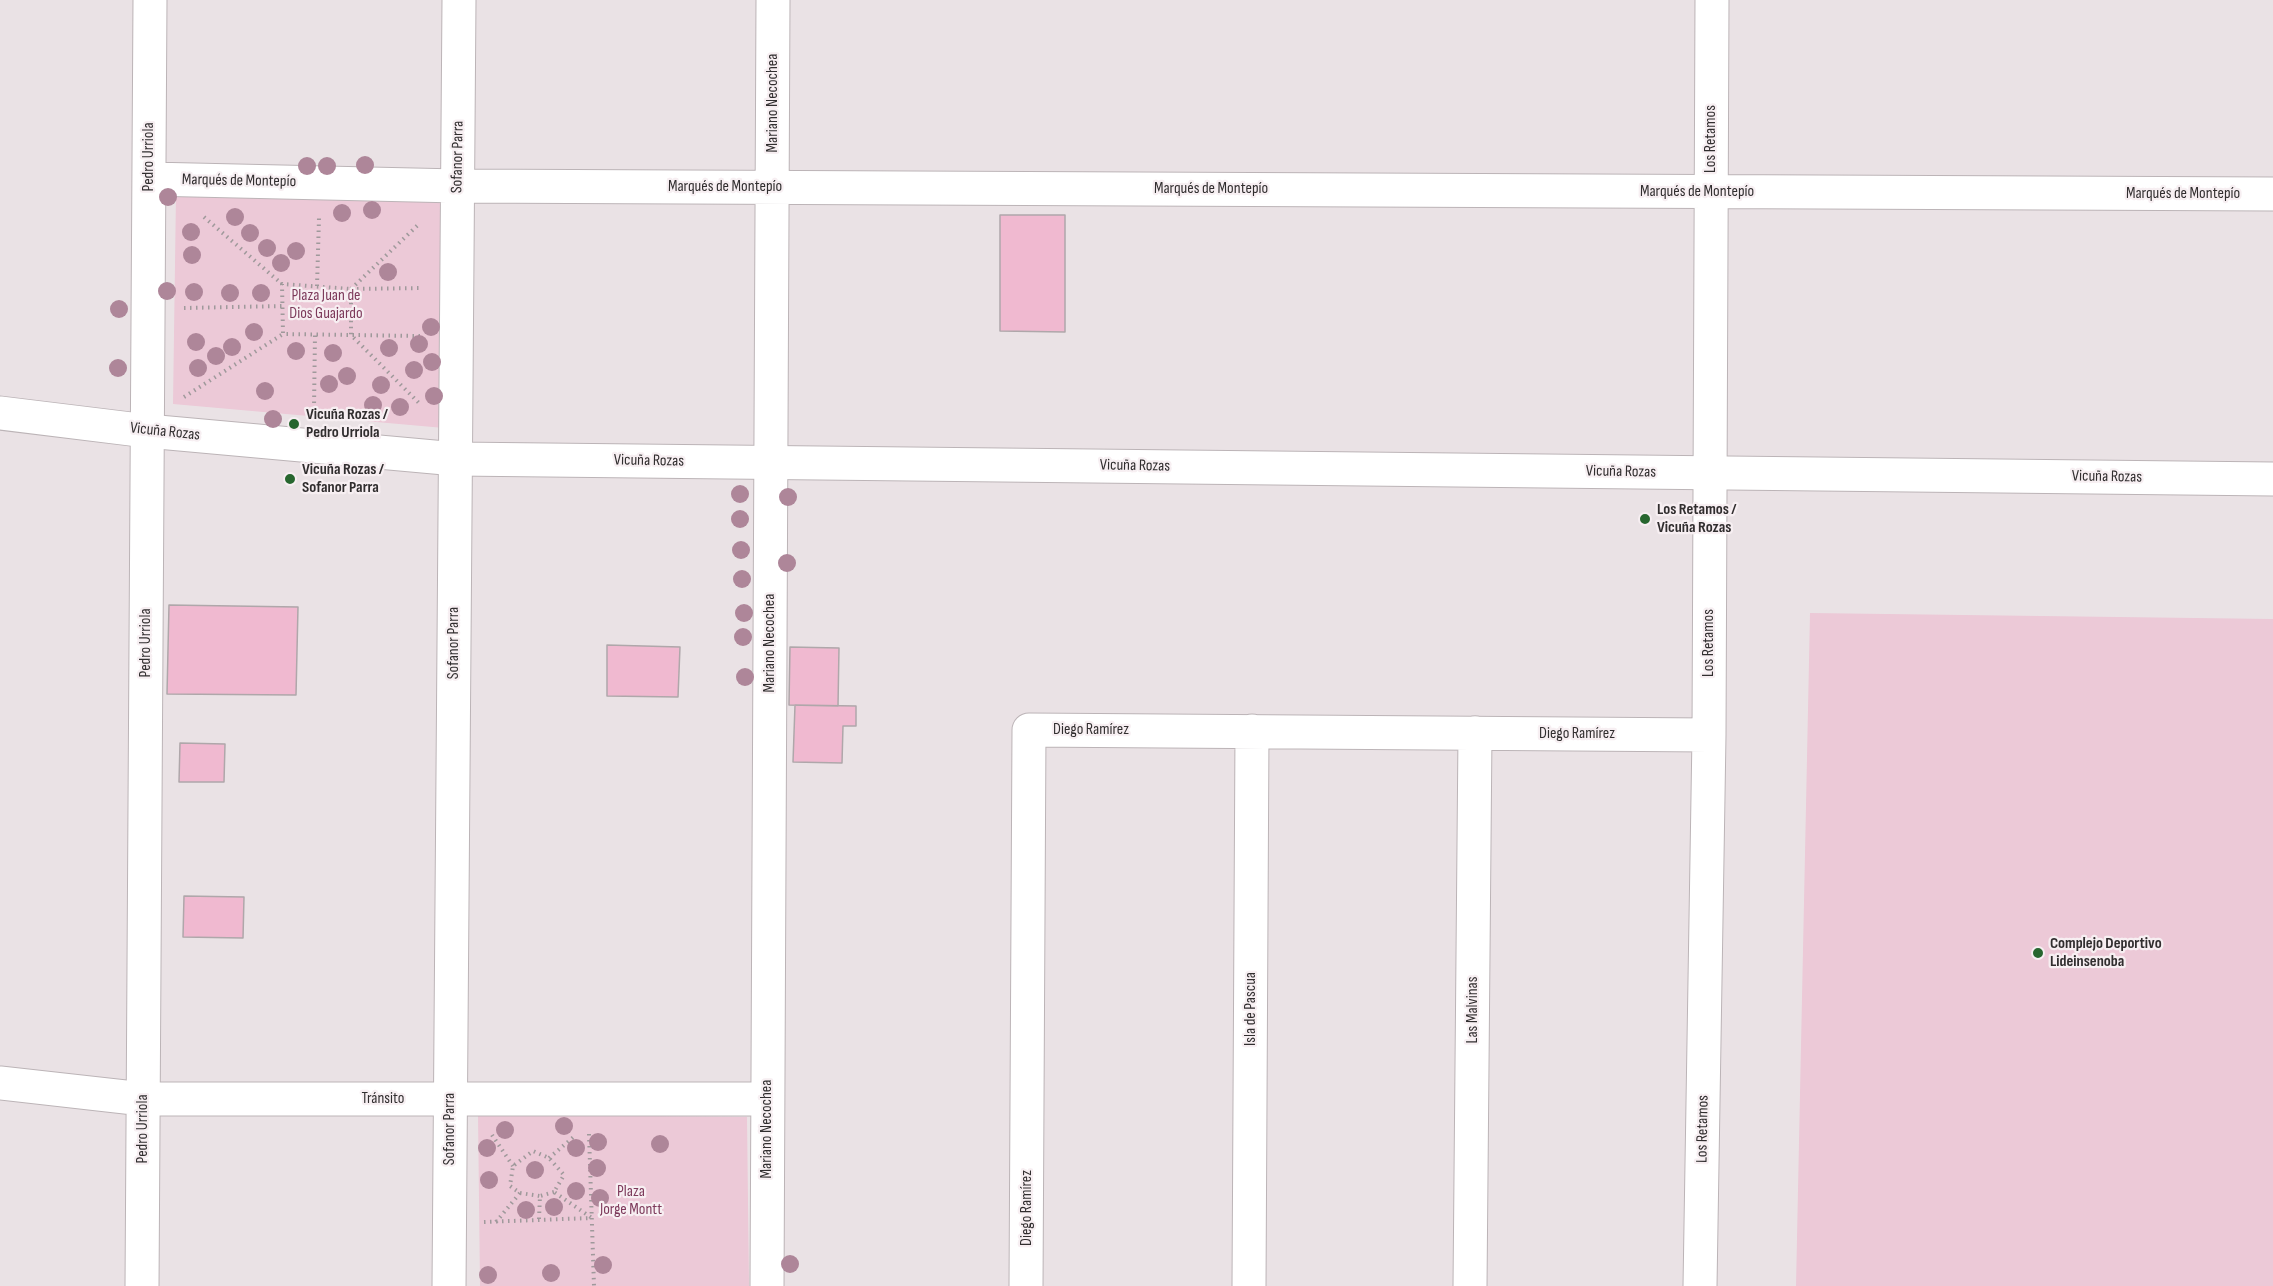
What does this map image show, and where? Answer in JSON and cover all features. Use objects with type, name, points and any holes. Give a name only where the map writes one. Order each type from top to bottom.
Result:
[{"type":"street","name":"Pedro Urriola","points":[[142,1286],[150,0]]},
{"type":"street","name":"Sofanor Parra","points":[[449,1286],[459,0]]},
{"type":"street","name":"Mariano Necochea","points":[[766,1286],[773,0]]},
{"type":"street","name":"Los Retamos","points":[[1700,1286],[1709,735],[1708,473],[1712,0]]},
{"type":"street","name":"Marqués de Montepío","points":[[148,179],[458,186],[2273,194]]},
{"type":"street","name":"Vicuña Rozas","points":[[0,413],[147,431],[456,459],[2273,479]]},
{"type":"street","name":"Diego Ramírez","points":[[1026,1286],[1029,730],[1709,735]]},
{"type":"street","name":"Isla de Pascua","points":[[1249,1286],[1252,731]]},
{"type":"street","name":"Las Malvinas","points":[[1470,1286],[1475,733]]},
{"type":"street","name":"Tránsito","points":[[0,1083],[143,1099],[767,1099]]},
{"type":"path","points":[[427,411],[351,335],[351,289],[429,215]]},
{"type":"path","points":[[203,216],[282,284],[351,289],[434,287]]},
{"type":"path","points":[[318,286],[319,217]]},
{"type":"path","points":[[282,284],[283,334]]},
{"type":"path","points":[[175,309],[282,306]]},
{"type":"path","points":[[183,397],[283,334],[430,336]]},
{"type":"path","points":[[314,416],[315,334]]},
{"type":"path","points":[[588,1124],[594,1286]]},
{"type":"path","points":[[490,1131],[513,1166],[510,1186],[520,1192],[540,1196],[554,1192],[564,1175],[549,1158],[533,1151],[513,1166]]},
{"type":"path","points":[[549,1158],[580,1131]]},
{"type":"path","points":[[496,1222],[520,1192]]},
{"type":"path","points":[[554,1192],[592,1218]]},
{"type":"path","points":[[539,1219],[540,1196]]},
{"type":"path","points":[[473,1223],[592,1218]]},
{"type":"green space","name":"Plaza Juan de Dios Guajardo","points":[[176,194],[446,198],[444,428],[173,404]]},
{"type":"green space","name":"Complejo Deportivo Lideinsenoba","points":[[1810,613],[2273,619],[2273,1286],[1796,1286]]},
{"type":"green space","name":"Plaza Jorge Montt","points":[[478,1114],[747,1117],[749,1286],[480,1286]]},
{"type":"building","points":[[1000,215],[1065,215],[1065,332],[1000,331]]},
{"type":"building","points":[[169,605],[298,607],[296,695],[167,694]]},
{"type":"building","points":[[607,645],[680,647],[678,697],[607,696]]},
{"type":"building","points":[[790,647],[839,648],[838,706],[789,705]]},
{"type":"building","points":[[795,705],[856,706],[856,726],[843,726],[842,763],[793,762]]},
{"type":"building","points":[[180,743],[225,744],[224,782],[179,782]]},
{"type":"building","points":[[184,896],[244,897],[243,938],[183,937]]},
{"type":"place","name":"Vicuña Rozas / Pedro Urriola","points":[[294,424]]},
{"type":"place","name":"Vicuña Rozas / Sofanor Parra","points":[[290,479]]},
{"type":"place","name":"Los Retamos / Vicuña Rozas","points":[[1645,519]]},
{"type":"place","name":"Complejo Deportivo Lideinsenoba","points":[[2038,953]]}]
